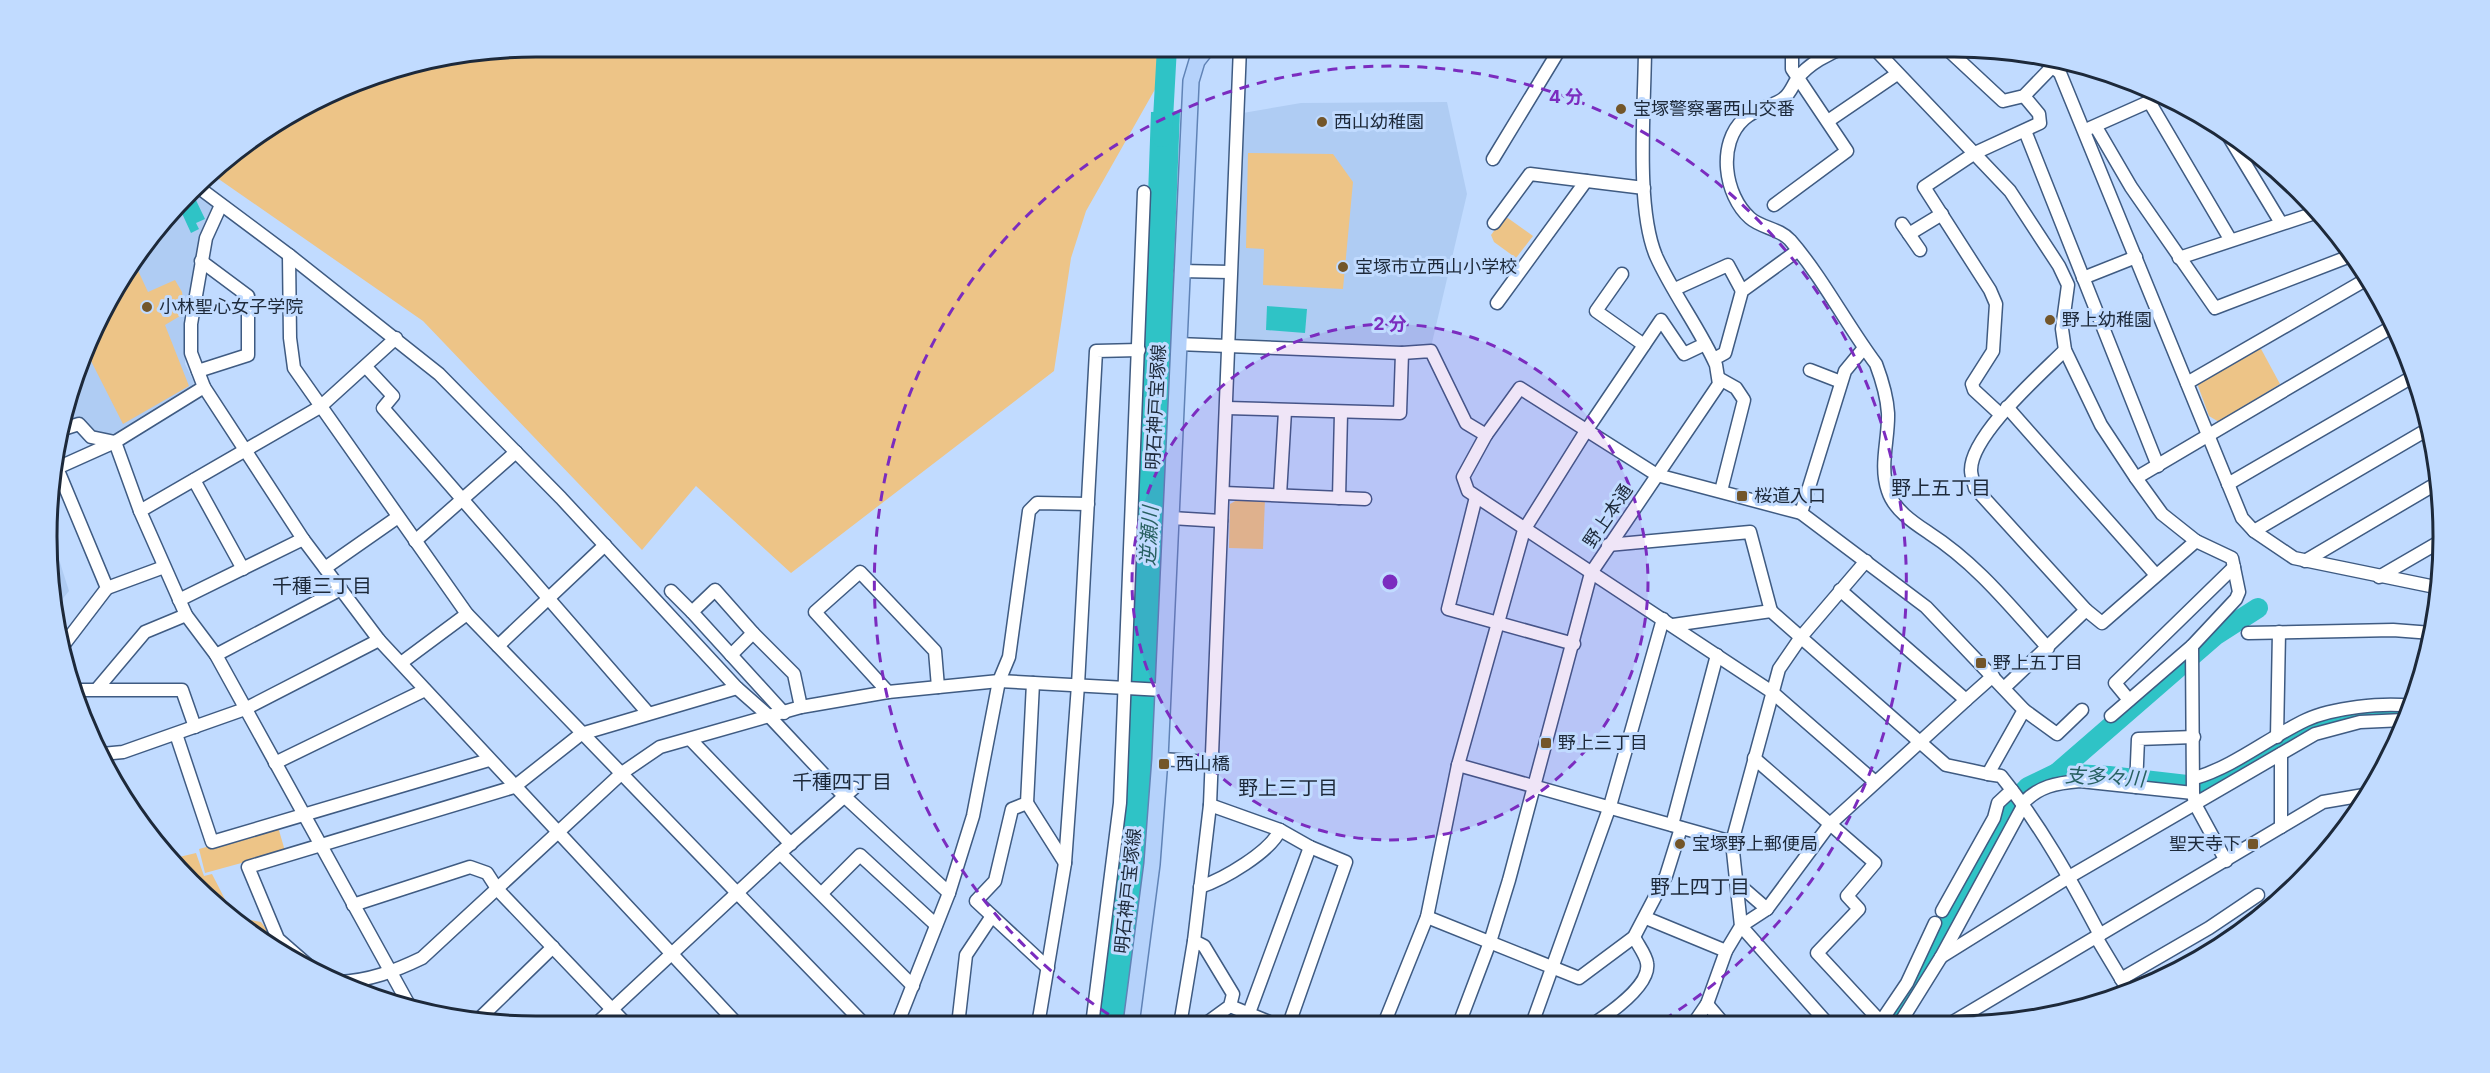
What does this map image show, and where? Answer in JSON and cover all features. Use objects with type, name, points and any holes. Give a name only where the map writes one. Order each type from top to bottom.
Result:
[{"type":"main road","name":"明石神戸宝塚線","points":[[1132,1016],[1150,886],[1160,759],[1191,81],[1200,57]]},
{"type":"street","points":[[1182,1016],[1194,942],[1210,805],[1240,57]]},
{"type":"street","points":[[1493,159],[1554,57]]},
{"type":"street","points":[[1645,57],[1644,188],[1651,241],[1657,257],[1714,359],[1720,379],[1736,388],[1744,400],[1721,491]]},
{"type":"street","points":[[1774,205],[1847,151],[1792,69],[1792,57]]},
{"type":"street","points":[[1825,57],[1814,63],[1798,77],[1784,99],[1755,110],[1742,120],[1731,135],[1727,169],[1731,187],[1746,214],[1755,222],[1789,238],[1876,364],[1883,382],[1888,414],[1884,469],[1888,493],[1898,508],[1916,524],[1959,553],[2048,648]]},
{"type":"street","points":[[1882,57],[2010,191],[2068,285],[2062,329],[2065,350],[2101,425],[2136,478],[2163,514],[2196,542],[2232,558],[2239,592],[2236,599],[2192,646],[2111,716]]},
{"type":"street","points":[[1957,57],[2003,101],[2024,96],[2047,66]]},
{"type":"street","points":[[2053,67],[2060,73],[2242,518],[2254,531],[2294,558],[2430,586]]},
{"type":"street","points":[[1828,121],[1897,74]]},
{"type":"street","points":[[2024,96],[2041,118],[2040,123],[1975,153],[1924,187],[1990,290],[1996,304],[1993,351],[1972,384],[1974,390],[2004,411],[2156,575]]},
{"type":"street","points":[[2083,129],[2096,127],[2151,99]]},
{"type":"street","points":[[2159,103],[2230,239]]},
{"type":"street","points":[[2096,127],[2131,187],[2215,308],[2344,259]]},
{"type":"street","points":[[2025,131],[2158,466]]},
{"type":"street","points":[[2237,150],[2281,224]]},
{"type":"street","points":[[1494,223],[1530,174],[1644,188]]},
{"type":"street","points":[[1497,303],[1586,181]]},
{"type":"street","points":[[203,192],[289,255],[439,374],[605,545],[738,688],[849,792],[949,893]]},
{"type":"street","points":[[1093,1016],[1120,802],[1144,192]]},
{"type":"street","points":[[221,205],[206,238],[191,324],[191,353],[204,387],[303,539],[379,640],[730,1016]]},
{"type":"street","points":[[1920,250],[1906,229],[1942,214]]},
{"type":"street","points":[[2179,258],[2230,239],[2309,215]]},
{"type":"street","points":[[1714,359],[1725,353],[1742,291],[1797,251]]},
{"type":"street","points":[[289,255],[290,338],[294,368],[467,614],[856,1016]]},
{"type":"street","points":[[2083,278],[2136,257]]},
{"type":"street","points":[[198,371],[248,355],[248,296],[201,261]]},
{"type":"street","points":[[1675,289],[1728,265],[1742,291]]},
{"type":"street","points":[[1181,271],[1230,272]]},
{"type":"street","points":[[1622,274],[1596,311],[1644,345]]},
{"type":"street","points":[[2187,383],[2360,283]]},
{"type":"street","points":[[1387,1016],[1427,917],[1458,765],[1524,530],[1586,430],[1661,320],[1684,354],[1705,344]]},
{"type":"street","points":[[2136,478],[2387,330]]},
{"type":"street","points":[[140,511],[320,407],[396,338]]},
{"type":"street","points":[[1178,344],[1402,353],[1431,351],[1466,423],[1486,435]]},
{"type":"street","points":[[1801,513],[1841,382],[1845,372],[1864,348]]},
{"type":"street","points":[[1040,1016],[1065,863],[1078,685],[1096,351],[1139,350]]},
{"type":"street","points":[[2065,350],[2004,411],[1984,438],[1971,468],[1975,488],[2086,610],[2102,623],[2196,542]]},
{"type":"street","points":[[1227,408],[1400,413],[1402,353]]},
{"type":"street","points":[[366,367],[393,396],[383,408],[461,501],[648,713]]},
{"type":"street","points":[[1810,370],[1841,382]]},
{"type":"street","name":"野上本通","points":[[1462,1016],[1490,942],[1574,644],[1591,573],[1717,389],[1720,379]]},
{"type":"street","points":[[2228,483],[2407,380]]},
{"type":"street","points":[[62,466],[115,442],[204,387]]},
{"type":"street","points":[[1874,782],[1772,692],[1468,491],[1463,477],[1486,435],[1520,388],[1657,476],[1801,513],[1926,607],[2024,710],[2057,734],[2082,710]]},
{"type":"street","points":[[1280,495],[1285,411]]},
{"type":"street","points":[[1339,498],[1341,413]]},
{"type":"street","points":[[70,427],[79,424],[91,437],[115,442]]},
{"type":"street","points":[[2254,531],[2422,433]]},
{"type":"street","points":[[115,442],[140,511],[186,615],[216,655],[405,998]]},
{"type":"street","points":[[415,541],[516,452]]},
{"type":"street","points":[[61,477],[107,588]]},
{"type":"street","points":[[194,480],[243,569]]},
{"type":"street","points":[[2305,561],[2430,487]]},
{"type":"street","points":[[1224,493],[1365,499]]},
{"type":"street","points":[[1476,496],[1448,609],[1574,644]]},
{"type":"street","points":[[901,1016],[949,893],[974,816],[999,681],[1009,657],[1029,511],[1037,503],[1088,504]]},
{"type":"street","points":[[325,567],[398,517]]},
{"type":"street","points":[[1171,518],[1221,521]]},
{"type":"street","points":[[1608,545],[1750,532],[1771,610],[1946,765],[2001,776],[2023,805],[2069,877],[2125,985]]},
{"type":"street","points":[[179,600],[303,539]]},
{"type":"street","points":[[498,646],[546,597],[605,545]]},
{"type":"street","points":[[2379,577],[2433,546]]},
{"type":"street","points":[[1821,1016],[1741,926],[1732,842],[1779,669],[1801,637],[1866,561]]},
{"type":"street","points":[[68,639],[107,588],[164,567]]},
{"type":"street","points":[[2129,700],[2115,683],[2234,567]]},
{"type":"street","points":[[888,692],[815,612],[860,572],[935,651],[938,687]]},
{"type":"street","points":[[216,655],[341,589]]},
{"type":"street","points":[[692,612],[715,590],[794,674],[801,707]]},
{"type":"street","points":[[1840,590],[1966,700]]},
{"type":"street","points":[[671,591],[784,713]]},
{"type":"street","points":[[1668,622],[1771,610]]},
{"type":"street","points":[[2004,688],[2086,610]]},
{"type":"street","points":[[401,663],[467,614]]},
{"type":"street","points":[[97,689],[145,632],[186,615]]},
{"type":"street","points":[[1535,1016],[1610,806],[1668,622]]},
{"type":"street","points":[[2248,633],[2393,630],[2423,632]]},
{"type":"street","points":[[2277,737],[2279,632]]},
{"type":"street","points":[[731,655],[753,633]]},
{"type":"street","points":[[108,753],[123,752],[245,709],[379,640]]},
{"type":"street","points":[[2192,646],[2194,799],[2226,861]]},
{"type":"street","points":[[1427,917],[1579,978],[1634,937],[1646,918],[1666,876],[1717,655]]},
{"type":"street","points":[[1699,1016],[1707,1004],[1726,951],[1741,926],[1767,909],[1830,825],[1874,782],[1993,676]]},
{"type":"street","points":[[356,981],[391,973],[422,958],[622,773],[660,747],[801,707],[888,692],[999,681],[1163,690]]},
{"type":"street","points":[[1033,683],[1027,803],[1065,863]]},
{"type":"street","points":[[282,943],[278,939],[248,867],[514,787],[581,734],[738,688]]},
{"type":"street","points":[[82,690],[182,690],[195,727]]},
{"type":"street","points":[[275,763],[425,690]]},
{"type":"street","points":[[2195,778],[2215,772],[2308,719],[2364,707],[2402,706]]},
{"type":"street","points":[[1988,774],[2024,710]]},
{"type":"street","points":[[1941,957],[2194,799],[2281,754],[2314,734],[2360,722],[2397,720]]},
{"type":"street","points":[[176,734],[212,842],[489,760]]},
{"type":"street","points":[[2136,787],[2139,739],[2194,737]]},
{"type":"street","points":[[690,739],[790,844]]},
{"type":"street","points":[[2281,754],[2281,827]]},
{"type":"street","points":[[1754,758],[1875,863],[1847,896],[1859,909],[1817,953],[1875,1016]]},
{"type":"street","points":[[1160,759],[1211,762]]},
{"type":"street","points":[[1458,765],[1732,842]]},
{"type":"street","points":[[1904,1016],[1941,957],[2023,805],[2044,786],[2080,781],[2136,787],[2194,799]]},
{"type":"street","points":[[1942,911],[1994,818],[1998,803],[2013,791]]},
{"type":"street","points":[[605,1016],[671,953],[849,792]]},
{"type":"street","points":[[1964,1016],[2328,800],[2354,799]]},
{"type":"street","points":[[1027,803],[1012,809],[995,881],[976,901],[1048,968]]},
{"type":"street","points":[[1210,805],[1280,830],[1310,847],[1346,862],[1292,1016]]},
{"type":"street","points":[[1200,887],[1243,864],[1275,842],[1280,830]]},
{"type":"street","points":[[1249,1013],[1310,847]]},
{"type":"street","points":[[780,853],[822,892],[913,986]]},
{"type":"street","points":[[822,892],[860,855],[936,925]]},
{"type":"street","points":[[353,905],[470,867],[487,873],[498,890],[619,1016]]},
{"type":"street","points":[[1737,883],[1767,909]]},
{"type":"street","points":[[2121,979],[2209,928],[2258,895]]},
{"type":"street","points":[[959,1016],[966,955],[992,916]]},
{"type":"street","points":[[1646,918],[1726,951]]},
{"type":"street","points":[[1885,1016],[1907,983],[1935,923]]},
{"type":"street","points":[[1605,1016],[1628,1000],[1646,971],[1648,964],[1634,937]]},
{"type":"street","points":[[1194,942],[1204,946],[1232,990],[1230,1006],[1216,1016]]},
{"type":"street","points":[[485,1013],[553,947]]},
{"type":"street","points":[[1707,1004],[1717,1016]]},
{"type":"street","points":[[1230,1006],[1256,1016]]},
{"type":"shaded area","points":[[536,57],[1173,57],[1086,211],[1071,258],[1054,371],[791,573],[696,486],[642,550],[423,321],[218,178],[270,138],[324,106],[382,82],[412,73],[474,61]]},
{"type":"shaded area","name":"宝塚市立西山小学校","points":[[1447,102],[1467,194],[1431,347],[1234,340],[1243,113],[1301,103]]},
{"type":"shaded area","points":[[1248,153],[1333,154],[1353,182],[1343,289],[1263,285],[1264,249],[1246,248]]},
{"type":"shaded area","name":"小林聖心女子学院","points":[[201,193],[209,198],[212,207],[198,243],[186,323],[185,364],[194,382],[191,390],[116,434],[97,433],[80,419],[71,422],[82,382],[106,324],[138,270],[156,245]]},
{"type":"shaded area","points":[[1505,216],[1533,236],[1516,258],[1494,242],[1491,235]]},
{"type":"shaded area","points":[[138,270],[148,292],[175,280],[182,292],[185,313],[165,325],[189,386],[123,424],[90,360],[106,324]]},
{"type":"shaded area","points":[[2260,347],[2280,384],[2219,422],[2209,416],[2197,383]]},
{"type":"shaded area","points":[[1265,499],[1263,549],[1229,548],[1230,504],[1237,500]]},
{"type":"shaded area","points":[[58,555],[69,591],[61,600]]},
{"type":"shaded area","points":[[278,827],[285,851],[205,873],[199,849]]},
{"type":"shaded area","points":[[196,853],[204,876],[212,874],[226,902],[197,876],[180,857]]},
{"type":"shaded area","points":[[249,920],[261,922],[271,935]]},
{"type":"water","points":[[1180,111],[1157,698],[1143,904],[1126,1016],[1098,1016],[1122,806],[1130,696],[1151,112]]},
{"type":"water","points":[[195,199],[205,219],[196,223],[199,229],[191,233],[182,213]]},
{"type":"water","points":[[1267,306],[1307,309],[1305,333],[1266,330]]},
{"type":"waterway","name":"逆瀬川","points":[[1162,137],[1166,57]]},
{"type":"waterway","points":[[2057,773],[2216,635],[2258,608]]},
{"type":"waterway","name":"支多々川","points":[[1898,1006],[1922,972],[2006,810],[2028,787],[2057,773],[2187,785],[2208,783],[2317,724],[2373,712],[2400,712]]},
{"type":"place","name":"宝塚警察署西山交番","points":[[1621,109]]},
{"type":"place","name":"西山幼稚園","points":[[1322,122]]},
{"type":"place","name":"宝塚市立西山小学校","points":[[1343,267]]},
{"type":"place","name":"小林聖心女子学院","points":[[147,307]]},
{"type":"place","name":"野上幼稚園","points":[[2050,320]]},
{"type":"place","name":"桜道入口","points":[[1742,496]]},
{"type":"place","name":"野上五丁目","points":[[1981,663]]},
{"type":"place","name":"野上三丁目","points":[[1546,743]]},
{"type":"place","name":"西山橋","points":[[1164,764]]},
{"type":"place","name":"宝塚野上郵便局","points":[[1680,844]]},
{"type":"place","name":"聖天寺下","points":[[2253,844]]},
{"type":"district","name":"野上五丁目","points":[[1941,488]]},
{"type":"district","name":"千種三丁目","points":[[322,586]]},
{"type":"district","name":"千種四丁目","points":[[842,782]]},
{"type":"district","name":"野上三丁目","points":[[1288,788]]},
{"type":"district","name":"野上四丁目","points":[[1700,887]]}]
